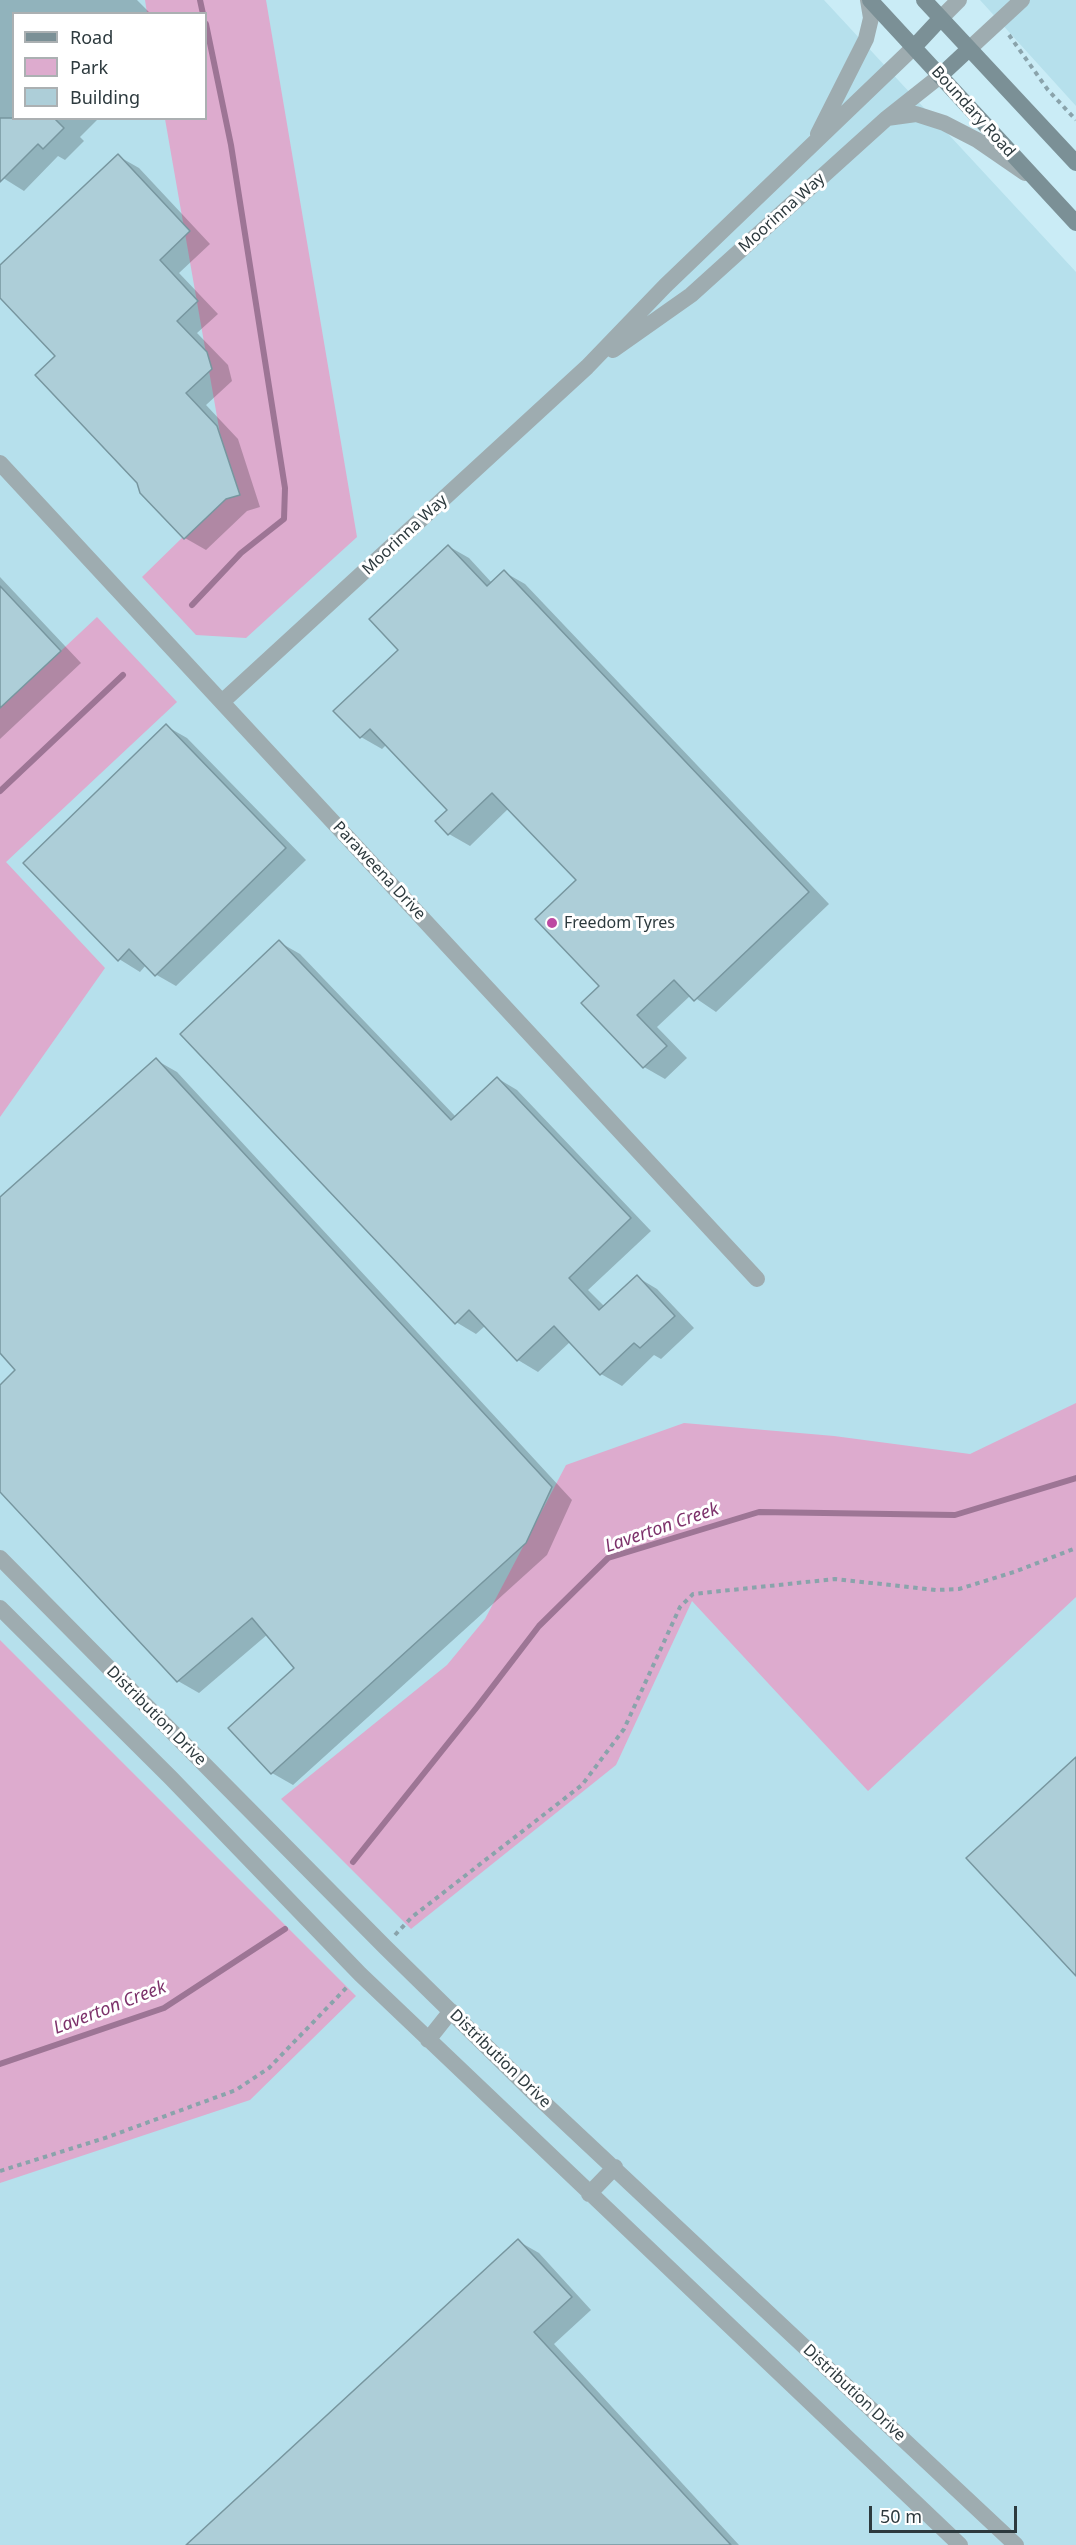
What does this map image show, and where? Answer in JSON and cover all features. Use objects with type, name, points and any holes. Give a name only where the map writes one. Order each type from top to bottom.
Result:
[{"type":"main road","name":"Boundary Road","points":[[869,0],[1076,223]]},
{"type":"main road","points":[[924,0],[1076,163]]},
{"type":"main road","points":[[914,47],[941,18]]},
{"type":"main road","points":[[940,76],[969,49]]},
{"type":"street","name":"Moorinna Way","points":[[810,148],[866,39],[871,18],[869,0]]},
{"type":"street","points":[[941,18],[959,0]]},
{"type":"street","points":[[969,49],[1022,0]]},
{"type":"street","name":"Moorinna Way","points":[[222,702],[587,367],[665,286],[914,47]]},
{"type":"street","name":"Moorinna Way","points":[[587,367],[691,295],[886,118],[940,76]]},
{"type":"street","points":[[886,118],[916,114],[944,123],[977,140],[1035,180]]},
{"type":"street","name":"Paraweena Drive","points":[[0,463],[757,1279]]},
{"type":"street","name":"Distribution Drive","points":[[0,1558],[384,1947],[1016,2545]]},
{"type":"street","name":"Distribution Drive","points":[[0,1608],[171,1778],[360,1974],[960,2545]]},
{"type":"street","points":[[428,2040],[451,2011]]},
{"type":"street","points":[[589,2194],[615,2167]]},
{"type":"path","points":[[998,23],[1021,49],[1048,90],[1076,120]]},
{"type":"path","points":[[384,1947],[412,1917],[582,1785],[624,1729],[680,1607],[693,1594],[835,1579],[936,1590],[959,1589],[1014,1572],[1076,1548]]},
{"type":"path","points":[[0,2170],[108,2138],[236,2090],[269,2068],[360,1974]]},
{"type":"shaded area","points":[[0,0],[824,0],[1076,272],[1076,2545],[0,2545]]},
{"type":"shaded area","points":[[980,0],[1076,0],[1076,106]]},
{"type":"green space","points":[[145,0],[266,0],[357,537],[246,638],[196,635],[142,577],[230,491],[165,120],[207,120],[207,12],[147,12]]},
{"type":"green space","points":[[97,617],[177,702],[6,862],[105,968],[0,1117],[0,708]]},
{"type":"green space","points":[[1076,1403],[1076,1597],[868,1791],[692,1601],[616,1765],[411,1929],[281,1799],[447,1665],[485,1619],[566,1465],[684,1423],[834,1436],[970,1454]]},
{"type":"green space","points":[[0,1640],[356,1996],[250,2100],[0,2183]]},
{"type":"building","points":[[0,118],[56,120],[64,128],[43,149],[38,144],[0,182]]},
{"type":"building","points":[[118,154],[190,231],[160,260],[198,301],[177,321],[207,352],[212,369],[186,393],[217,426],[240,495],[226,499],[184,539],[140,493],[137,483],[35,375],[55,356],[0,298],[0,265]]},
{"type":"building","points":[[448,545],[487,586],[504,570],[809,892],[694,1001],[674,980],[637,1015],[667,1046],[643,1068],[581,1003],[599,986],[535,919],[576,880],[492,793],[448,835],[435,821],[447,810],[370,729],[360,738],[333,711],[398,650],[369,619]]},
{"type":"building","points":[[0,586],[61,651],[0,708]]},
{"type":"building","points":[[166,724],[286,848],[155,976],[129,949],[118,961],[23,863]]},
{"type":"building","points":[[279,940],[451,1120],[497,1077],[631,1218],[569,1278],[599,1310],[637,1275],[675,1316],[640,1348],[634,1343],[600,1375],[554,1326],[517,1361],[469,1310],[455,1324],[180,1034]]},
{"type":"building","points":[[156,1058],[552,1487],[526,1543],[271,1774],[228,1728],[294,1668],[252,1618],[177,1682],[0,1492],[0,1385],[15,1370],[0,1353],[0,1197]]},
{"type":"building","points":[[1076,1757],[1076,1976],[966,1858]]},
{"type":"building","points":[[518,2239],[572,2297],[534,2332],[731,2545],[186,2545]]},
{"type":"waterway","points":[[200,0],[203,12]]},
{"type":"waterway","points":[[192,605],[241,553],[284,519],[285,488],[231,145],[207,29]]},
{"type":"waterway","points":[[0,791],[123,675]]},
{"type":"waterway","name":"Laverton Creek","points":[[353,1862],[539,1626],[608,1558],[759,1512],[955,1515],[1076,1478]]},
{"type":"waterway","name":"Laverton Creek","points":[[0,2064],[164,2008],[285,1929]]},
{"type":"place","name":"Freedom Tyres","points":[[552,923]]}]
